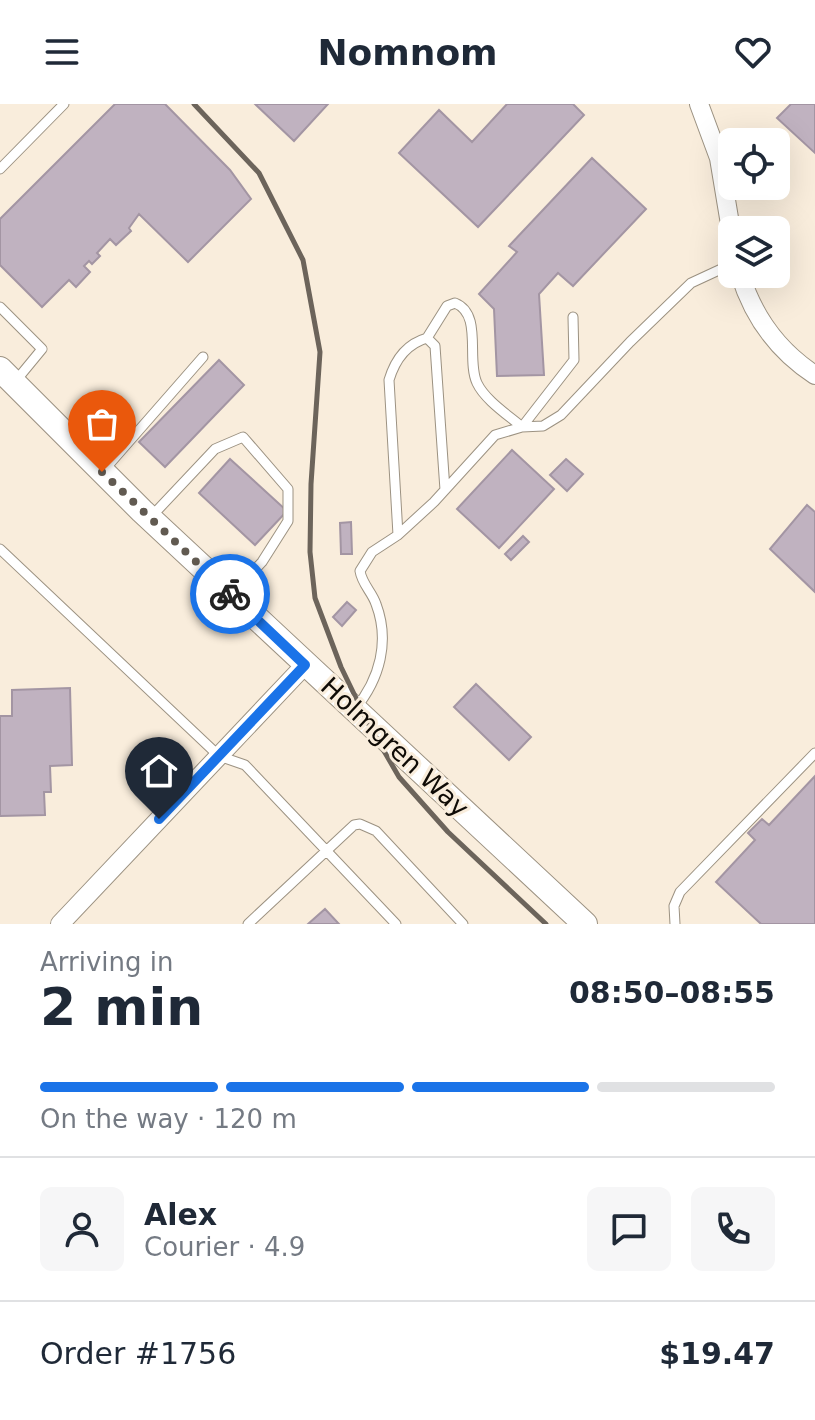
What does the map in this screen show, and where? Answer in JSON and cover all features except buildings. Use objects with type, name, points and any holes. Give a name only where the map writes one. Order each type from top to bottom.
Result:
[{"type":"street","points":[[699,104],[719,158],[729,216]]},
{"type":"street","points":[[745,288],[764,327],[780,346],[815,375]]},
{"type":"street","name":"Holmgren Way","points":[[6,379],[305,665],[585,924]]},
{"type":"street","points":[[60,924],[305,665]]},
{"type":"lane","points":[[0,169],[64,104]]},
{"type":"lane","points":[[354,710],[373,686],[384,631],[375,601],[361,579],[360,571],[372,552],[398,535],[445,490],[495,435],[522,427],[543,426],[561,415],[691,283],[718,270]]},
{"type":"lane","points":[[398,535],[389,380],[395,362],[415,341],[427,338],[447,306],[455,303],[468,312],[473,370],[478,386],[522,427]]},
{"type":"lane","points":[[0,307],[42,349],[6,379]]},
{"type":"lane","points":[[522,427],[574,360],[573,317]]},
{"type":"lane","points":[[427,338],[435,346],[445,490]]},
{"type":"lane","points":[[102,472],[203,357]]},
{"type":"lane","points":[[150,518],[215,449],[243,437],[288,489],[288,521],[262,562],[231,595]]},
{"type":"lane","points":[[0,549],[219,756],[245,765],[396,924]]},
{"type":"lane","points":[[675,924],[674,906],[680,892],[815,753]]},
{"type":"lane","points":[[248,924],[354,825],[360,824],[371,827],[463,924]]},
{"type":"railway","points":[[194,104],[259,173],[303,260],[320,352],[310,552],[315,598],[341,667],[399,777],[448,832],[546,924]]},
{"type":"way so far","points":[[102,472],[230,594]]},
{"type":"route","points":[[159,819],[305,665],[230,594]]}]
